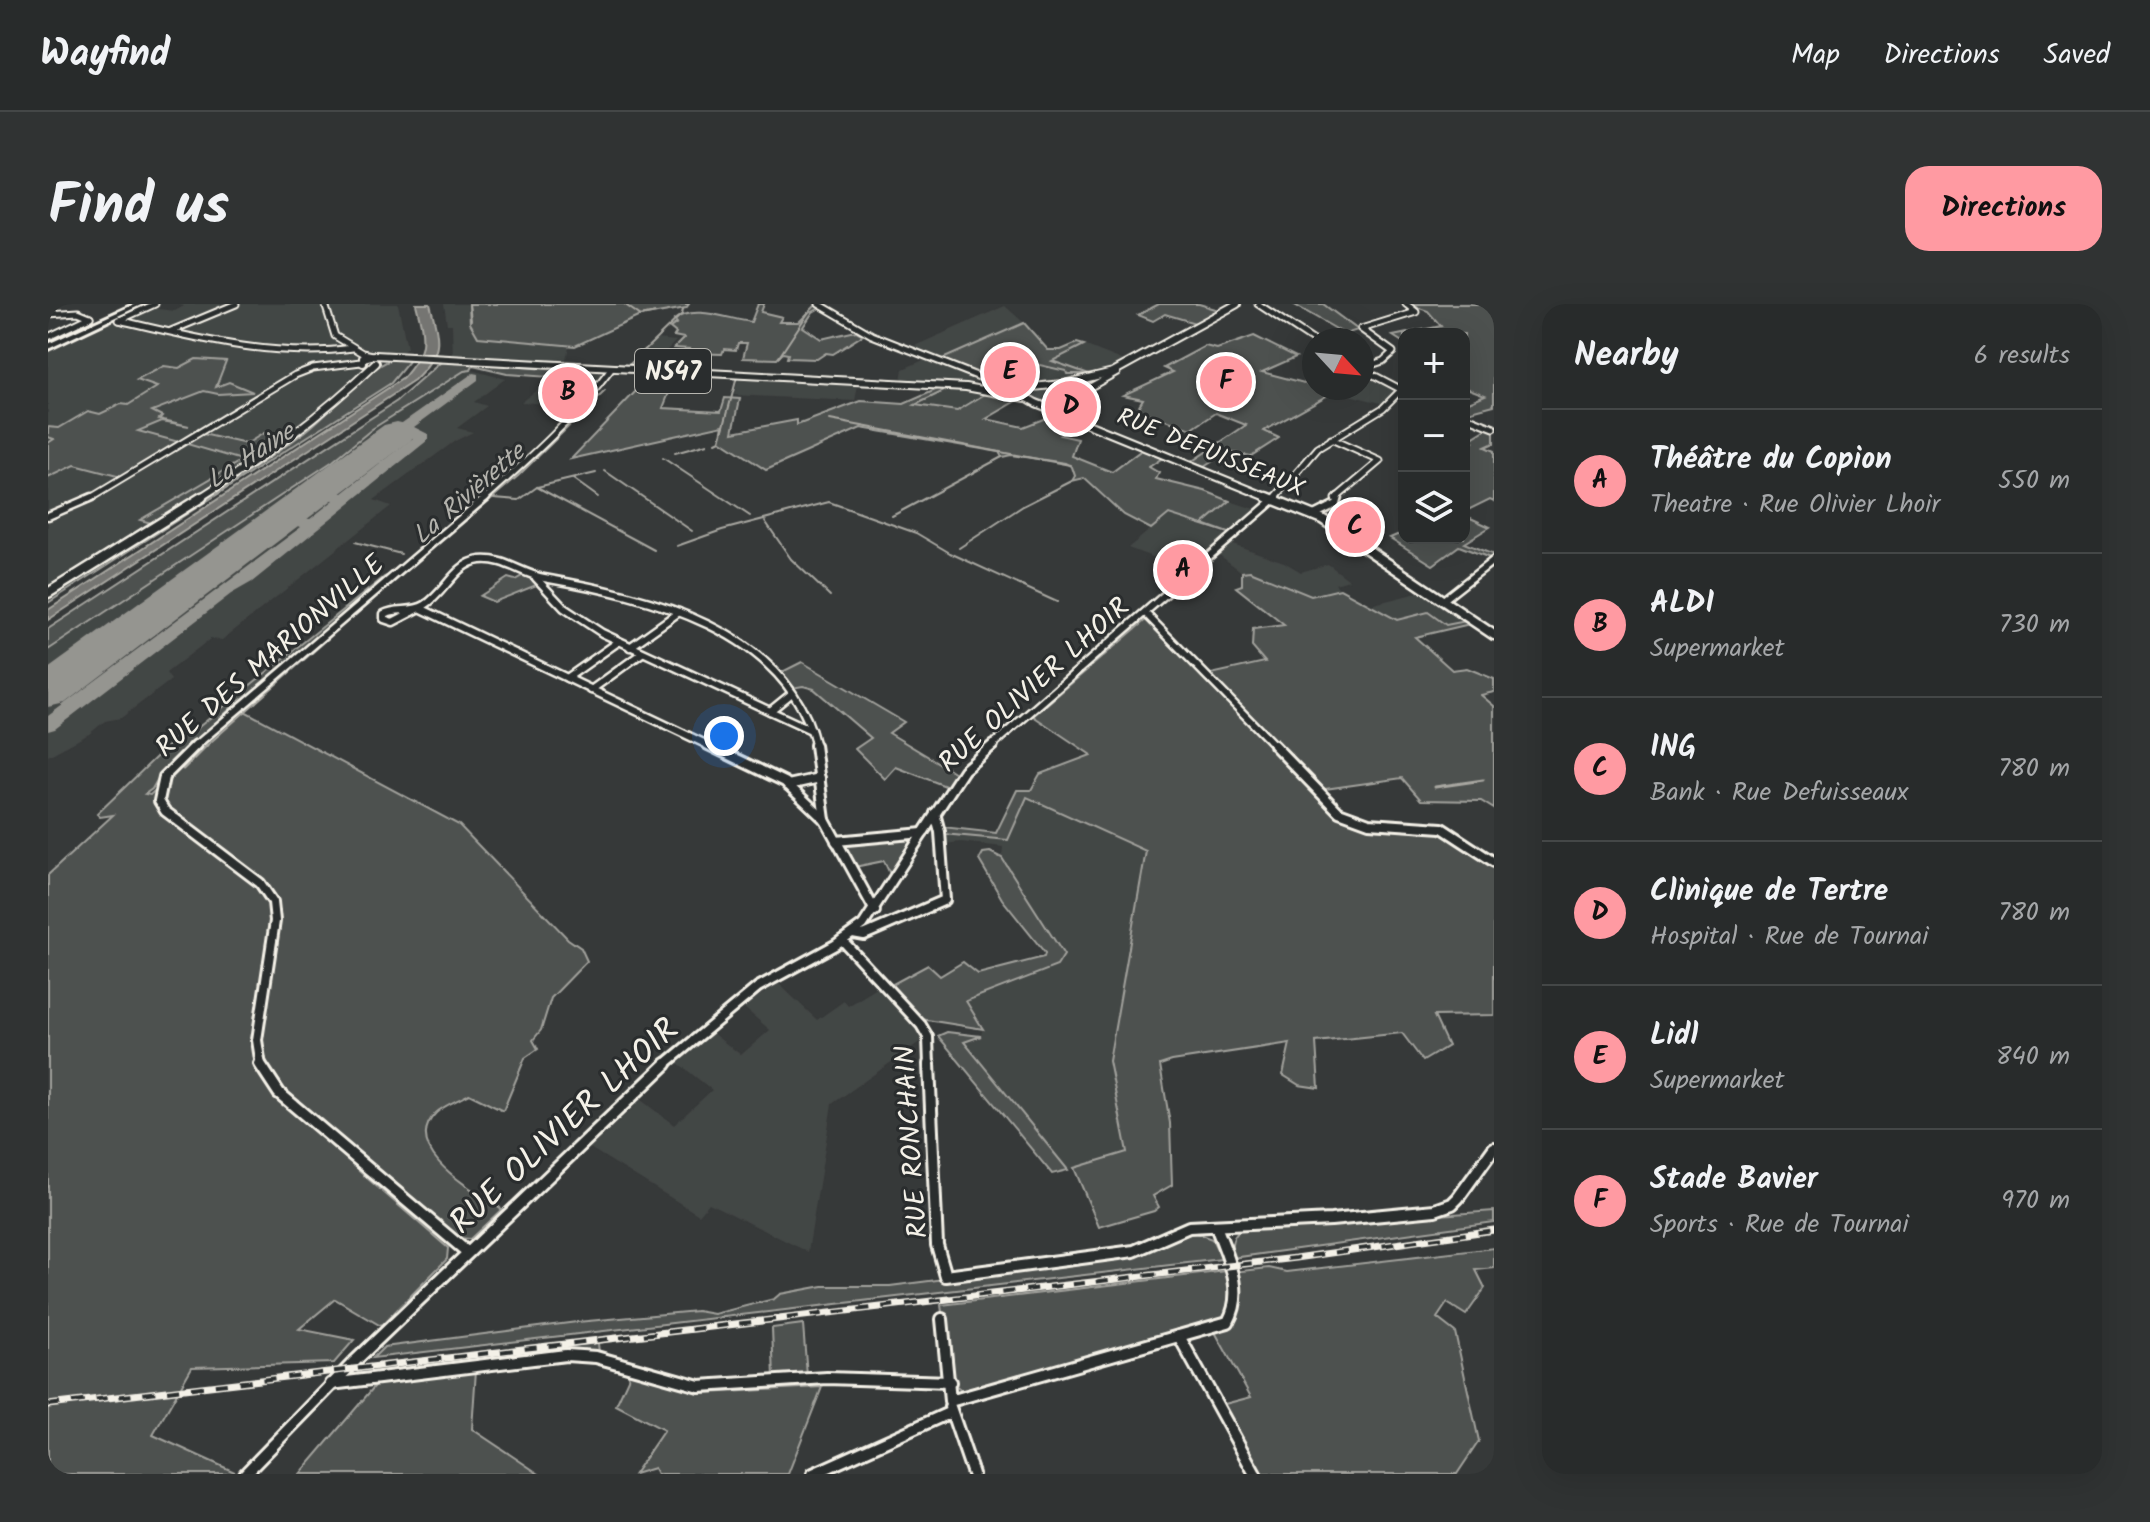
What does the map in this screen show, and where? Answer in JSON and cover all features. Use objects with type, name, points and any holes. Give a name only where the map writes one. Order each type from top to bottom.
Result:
[{"type":"highway","points":[[48,342],[128,304]]},
{"type":"highway","points":[[48,342],[140,304]]},
{"type":"main road","points":[[1008,389],[1078,382],[1122,369],[1237,304]]},
{"type":"main road","points":[[369,360],[373,355]]},
{"type":"main road","name":"N547","points":[[48,593],[270,454],[328,409],[369,360],[393,357],[993,387]]},
{"type":"main road","points":[[1008,389],[1077,379],[1135,361]]},
{"type":"main road","name":"RUE DEFUISSEAUX","points":[[993,387],[1008,389],[1314,515],[1494,635]]},
{"type":"street","points":[[155,304],[119,320],[196,337],[325,353],[353,348]]},
{"type":"street","points":[[170,331],[236,304]]},
{"type":"street","points":[[325,304],[333,333],[369,360]]},
{"type":"street","points":[[819,304],[872,335],[993,387]]},
{"type":"street","points":[[1258,304],[1302,333]]},
{"type":"street","points":[[1364,328],[1416,312],[1406,304]]},
{"type":"street","points":[[48,314],[78,312],[90,317],[48,342]]},
{"type":"street","points":[[195,321],[205,324]]},
{"type":"street","points":[[196,337],[203,333]]},
{"type":"street","points":[[1374,338],[1393,352],[1374,364]]},
{"type":"street","points":[[48,516],[87,500],[295,375],[313,368],[369,360]]},
{"type":"street","name":"RUE DES MARIONVILLE","points":[[467,1252],[268,1081],[259,1064],[257,1040],[275,921],[273,902],[260,883],[165,811],[159,801],[159,790],[167,774],[221,722],[430,547],[566,425],[612,368]]},
{"type":"street","points":[[1051,409],[1122,369]]},
{"type":"street","points":[[1374,375],[1398,389]]},
{"type":"street","points":[[907,384],[976,385],[981,380]]},
{"type":"street","name":"RUE OLIVIER LHOIR","points":[[245,1474],[331,1384],[467,1252],[597,1128],[748,993],[842,940],[875,911],[964,770],[1276,499],[1310,456],[1398,396]]},
{"type":"street","points":[[1470,418],[1494,428]]},
{"type":"street","points":[[1314,515],[1336,504],[1335,499],[1380,460],[1331,439]]},
{"type":"street","points":[[825,820],[811,730],[791,694],[753,652],[679,612],[633,595],[536,577],[493,559],[474,561],[420,608],[393,622],[383,616],[393,609],[420,608],[788,785],[825,820],[875,911]]},
{"type":"street","points":[[1443,600],[1494,560]]},
{"type":"street","points":[[536,577],[564,608],[618,642],[811,730]]},
{"type":"street","points":[[547,590],[564,580]]},
{"type":"street","points":[[630,647],[679,612]]},
{"type":"street","points":[[1146,614],[1339,812],[1369,823],[1442,828],[1494,862]]},
{"type":"street","points":[[567,678],[618,642]]},
{"type":"street","points":[[591,690],[642,653]]},
{"type":"street","points":[[770,711],[791,694]]},
{"type":"street","points":[[788,785],[820,778]]},
{"type":"street","name":"RUE OLIVIER LHOIR","points":[[852,933],[864,935],[945,900],[940,832],[935,813]]},
{"type":"street","points":[[836,841],[923,833]]},
{"type":"street","name":"RUE RONCHAIN","points":[[842,940],[921,1025],[928,1037],[937,1245],[946,1276],[1134,1251],[1182,1228],[1216,1226]]},
{"type":"street","points":[[813,1474],[950,1407],[1228,1322],[1236,1313],[1238,1296],[1216,1226],[1331,1220],[1443,1208],[1458,1198],[1494,1148]]},
{"type":"street","points":[[942,1319],[950,1407],[973,1474]]},
{"type":"street","points":[[1179,1336],[1255,1474]]},
{"type":"street","points":[[331,1384],[566,1355],[596,1357],[699,1386],[827,1378],[950,1382]]},
{"type":"shaded area","points":[[178,304],[398,304],[407,348],[400,353],[354,350],[360,357],[356,360],[362,366],[360,375],[330,403],[267,452],[48,590],[48,352],[136,310],[175,311],[184,306]]},
{"type":"shaded area","points":[[416,304],[430,304],[437,346],[431,362],[414,381],[48,620],[48,610],[402,379],[416,360],[422,344]]},
{"type":"shaded area","points":[[444,304],[469,304],[471,320],[496,339],[570,343],[565,363],[453,358],[452,324],[447,324]]},
{"type":"shaded area","points":[[469,304],[689,304],[686,308],[640,316],[575,346],[478,337],[470,323]]},
{"type":"shaded area","points":[[758,304],[764,304],[761,312],[782,317],[779,322],[799,322],[816,305],[820,308],[813,312],[803,327],[821,339],[856,331],[863,335],[833,354],[826,353],[817,359],[787,358],[788,354],[783,353],[777,359],[743,358],[747,343],[738,343],[736,350],[724,349],[722,354],[688,353],[689,349],[674,348],[684,338],[674,336],[676,333],[670,328],[677,323],[674,320],[682,315],[711,314],[751,322]]},
{"type":"shaded area","points":[[1159,304],[1199,304],[1219,310],[1195,323],[1165,314],[1153,321],[1138,315]]},
{"type":"shaded area","points":[[1293,304],[1323,304],[1355,328],[1335,328]]},
{"type":"shaded area","points":[[1408,304],[1479,304],[1494,309],[1494,405],[1470,411],[1470,401],[1485,395],[1470,389],[1470,328],[1431,328],[1441,326],[1428,311]]},
{"type":"shaded area","points":[[1005,306],[1024,323],[940,360],[910,348]]},
{"type":"shaded area","points":[[1024,323],[1048,350],[1061,350],[1077,343],[1084,345],[1052,361],[1089,374],[1067,374],[1066,371],[1005,357],[976,375],[940,360]]},
{"type":"shaded area","points":[[1254,336],[1296,357],[1262,372],[1302,382],[1302,400],[1319,400],[1264,431],[1279,438],[1251,456],[1227,452],[1204,467],[1191,462],[1246,425],[1216,413],[1192,429],[1136,410],[1143,399],[1123,395],[1173,372],[1164,368],[1205,346],[1217,349]]},
{"type":"shaded area","points":[[656,339],[676,341],[657,367],[630,365]]},
{"type":"shaded area","points":[[1084,345],[1127,362],[1084,377],[1051,382],[997,383],[976,375],[1005,357],[1050,361]]},
{"type":"shaded area","points":[[196,359],[226,361],[216,387],[229,382],[253,392],[218,394],[204,391],[152,411],[162,416],[159,419],[189,426],[162,421],[138,431],[179,442],[121,477],[75,465],[48,478],[48,443],[54,439],[48,437],[48,427],[59,428],[88,411],[100,414],[121,404],[128,405],[157,387],[137,380],[164,366],[179,368]]},
{"type":"shaded area","points":[[926,359],[979,382],[901,381],[903,369]]},
{"type":"shaded area","points":[[391,360],[410,360],[391,383],[48,603],[48,596],[272,456],[312,426],[371,372]]},
{"type":"shaded area","points":[[447,361],[559,370],[549,377],[507,374],[473,366],[372,429],[333,461],[48,650],[48,629],[397,401],[440,363]]},
{"type":"shaded area","points":[[566,368],[606,373],[581,407],[521,402]]},
{"type":"shaded area","points":[[464,371],[505,379],[474,402],[487,406],[457,428],[473,432],[455,441],[374,500],[391,506],[222,640],[210,639],[166,673],[171,680],[121,718],[105,721],[89,734],[48,756],[48,650],[333,461],[372,429]]},
{"type":"shaded area","points":[[660,372],[677,373],[663,408],[721,411],[725,398],[740,399],[733,432],[797,420],[797,425],[861,401],[904,404],[940,388],[950,388],[915,405],[957,411],[990,391],[1020,399],[986,419],[1023,427],[1056,414],[1077,422],[1060,435],[1078,439],[1072,456],[1112,472],[1143,449],[1164,457],[1149,467],[1159,473],[1156,479],[1205,491],[1230,501],[1203,524],[1228,533],[1169,514],[1151,529],[1124,515],[1084,478],[1072,481],[1075,476],[1072,467],[1065,463],[1011,455],[1002,457],[999,452],[861,428],[766,470],[720,440],[723,425],[571,459],[637,390],[652,390]]},
{"type":"shaded area","points":[[739,377],[858,385],[855,401],[734,395]]},
{"type":"shaded area","points":[[1374,378],[1398,389],[1385,404],[1369,400],[1374,400]]},
{"type":"shaded area","points":[[1101,379],[1053,404],[1020,394],[1019,390],[1053,388]]},
{"type":"shaded area","points":[[950,388],[991,392],[957,411],[913,405]]},
{"type":"shaded area","points":[[1488,428],[1494,430],[1494,443],[1485,447],[1494,451],[1494,501],[1490,499],[1470,509],[1470,444],[1473,442],[1470,439]]},
{"type":"shaded area","points":[[264,433],[279,437],[262,448],[267,452],[155,524],[140,520],[242,460],[187,444],[203,434],[246,444]]},
{"type":"shaded area","points":[[1230,501],[1257,510],[1230,534],[1202,524]]},
{"type":"shaded area","points":[[1169,514],[1229,536],[1190,571],[1128,548]]},
{"type":"shaded area","points":[[1470,518],[1490,527],[1470,539]]},
{"type":"shaded area","points":[[1230,543],[1284,562],[1301,572],[1328,564],[1349,580],[1335,584],[1340,589],[1311,596],[1263,576],[1242,572],[1218,554]]},
{"type":"shaded area","points":[[1400,544],[1466,544],[1494,555],[1490,558],[1459,546],[1433,565]]},
{"type":"shaded area","points":[[1250,571],[1311,596],[1340,589],[1397,620],[1428,612],[1446,625],[1466,621],[1470,624],[1415,637],[1452,670],[1467,668],[1494,679],[1494,692],[1481,695],[1494,706],[1494,809],[1481,801],[1421,800],[1402,778],[1318,790],[1345,816],[1447,833],[1494,864],[1494,1015],[1434,1016],[1448,1046],[1423,1061],[1402,1033],[1316,1042],[1319,1088],[1299,1085],[1283,1075],[1290,1043],[1160,1065],[1170,1123],[1172,1185],[1153,1196],[1159,1207],[1154,1211],[1099,1227],[1074,1168],[1127,1152],[1109,1061],[1146,851],[1027,797],[1008,840],[943,834],[943,827],[996,833],[1017,790],[1031,790],[1040,774],[1091,755],[1033,716],[1148,618],[1207,675],[1265,662],[1252,647],[1253,629],[1284,625],[1236,587],[1242,585],[1242,572]]},
{"type":"shaded area","points":[[394,573],[230,709],[160,775],[145,794],[150,795],[241,709],[459,825],[568,939],[581,948],[587,961],[551,998],[541,1030],[533,1040],[538,1049],[525,1058],[503,1111],[469,1094],[439,1110],[427,1127],[427,1142],[445,1169],[502,1209],[470,1239],[459,1238],[366,1161],[359,1171],[448,1248],[447,1259],[381,1326],[335,1299],[299,1329],[354,1340],[334,1363],[192,1367],[153,1435],[239,1474],[48,1474],[48,875],[113,815],[100,817],[97,814],[177,737],[190,734],[384,577]]},
{"type":"shaded area","points":[[524,575],[539,584],[494,602],[480,596],[508,578],[515,580]]},
{"type":"shaded area","points":[[1425,591],[1469,621],[1446,625],[1428,612],[1397,620],[1370,605]]},
{"type":"shaded area","points":[[802,662],[904,722],[889,733],[957,774],[948,787],[896,767],[885,779],[855,749],[871,738],[814,689],[803,686],[792,688],[780,673]]},
{"type":"shaded area","points":[[1027,797],[1146,851],[1109,1060],[1127,1152],[1068,1170],[963,1042],[981,1036],[983,1026],[966,1001],[1057,966],[1064,955],[1002,858],[1003,847],[961,842],[944,844],[943,834],[1008,840]]},
{"type":"shaded area","points":[[913,838],[890,874],[884,861],[854,867],[842,843]]},
{"type":"shaded area","points":[[990,852],[1002,858],[1064,955],[1057,966],[966,1001],[983,1029],[921,1019],[889,986],[928,965],[940,976],[963,962],[978,974],[1044,957],[1045,953],[1002,899],[979,860],[983,853]]},
{"type":"shaded area","points":[[778,983],[817,1020],[844,1001],[848,1006],[877,988],[919,1031],[921,1041],[832,1104],[808,1252],[709,1203],[699,1215],[590,1148],[641,1100],[674,1125],[712,1090],[678,1063],[712,1033],[741,1055],[770,1030],[743,1007]]},
{"type":"shaded area","points":[[947,1032],[981,1036],[964,1042],[1068,1170],[1052,1174],[938,1036]]},
{"type":"shaded area","points":[[1494,1211],[1494,1222],[1232,1258],[1234,1238],[1243,1229]]},
{"type":"shaded area","points":[[1193,1232],[1212,1239],[1222,1259],[373,1358],[384,1347],[577,1322],[697,1311],[714,1314],[774,1299],[780,1294],[823,1286],[890,1286],[1139,1254]]},
{"type":"shaded area","points":[[1494,1248],[1494,1268],[1476,1270],[1485,1288],[1466,1315],[1447,1303],[1437,1318],[1455,1332],[1479,1441],[1457,1474],[1258,1474],[1221,1405],[1251,1397],[1215,1332],[1233,1322],[1238,1315],[1239,1292],[1233,1272],[1269,1268],[1287,1272]]},
{"type":"shaded area","points":[[1226,1271],[1233,1294],[1225,1318],[965,1393],[952,1384],[941,1305]]},
{"type":"shaded area","points":[[803,1324],[807,1376],[774,1378],[772,1328]]},
{"type":"shaded area","points":[[598,1343],[599,1353],[353,1377],[362,1369]]},
{"type":"shaded area","points":[[476,1370],[472,1429],[539,1474],[300,1474],[379,1381]]},
{"type":"shaded area","points":[[629,1371],[703,1393],[822,1387],[788,1474],[657,1474],[654,1468],[634,1474],[664,1430],[616,1405]]},
{"type":"waterway","points":[[469,304],[471,320]]},
{"type":"waterway","points":[[624,304],[641,316],[656,313]]},
{"type":"waterway","points":[[628,366],[682,314],[683,309]]},
{"type":"waterway","points":[[779,357],[808,313]]},
{"type":"waterway","points":[[716,442],[720,440],[737,377]]},
{"type":"waterway","name":"La Rivièrette","points":[[352,618],[518,476],[605,391]]},
{"type":"waterway","points":[[830,420],[1070,465]]},
{"type":"waterway","points":[[675,453],[707,444]]},
{"type":"waterway","points":[[892,516],[1002,457]]},
{"type":"waterway","points":[[663,458],[750,516]]},
{"type":"waterway","points":[[605,471],[692,531]]},
{"type":"waterway","points":[[537,487],[596,473]]},
{"type":"waterway","points":[[573,479],[598,497]]},
{"type":"waterway","points":[[959,548],[1023,506],[1072,481]]},
{"type":"waterway","points":[[494,498],[519,500],[537,487]]},
{"type":"waterway","points":[[537,487],[654,550]]},
{"type":"waterway","points":[[677,546],[722,530],[829,502],[916,533],[950,553],[1057,602]]},
{"type":"waterway","points":[[765,521],[791,559],[830,596]]},
{"type":"waterway","points":[[355,542],[401,554]]},
{"type":"waterway","name":"La Rivièrette","points":[[205,747],[347,622]]},
{"type":"waterway","name":"La Rivièrette","points":[[183,769],[205,747]]},
{"type":"waterway","points":[[1435,787],[1483,780]]},
{"type":"taxiway","points":[[48,725],[225,590],[246,578],[423,437],[411,431],[397,433],[473,377]]},
{"type":"taxiway","points":[[318,492],[345,498]]},
{"type":"taxiway","points":[[283,518],[311,524]]},
{"type":"runway","points":[[48,692],[397,433]]},
{"type":"railway","points":[[48,1405],[1296,1258],[1494,1230]]},
{"type":"place","name":"Lidl","points":[[1010,372]]},
{"type":"place","name":"Stade Bavier","points":[[1226,382]]},
{"type":"place","name":"ALDI","points":[[568,393]]},
{"type":"place","name":"Clinique de Tertre","points":[[1071,407]]},
{"type":"place","name":"ING","points":[[1355,527]]},
{"type":"place","name":"Théâtre du Copion","points":[[1183,570]]},
{"type":"water label","name":"La Haine","points":[[250,455]]}]
